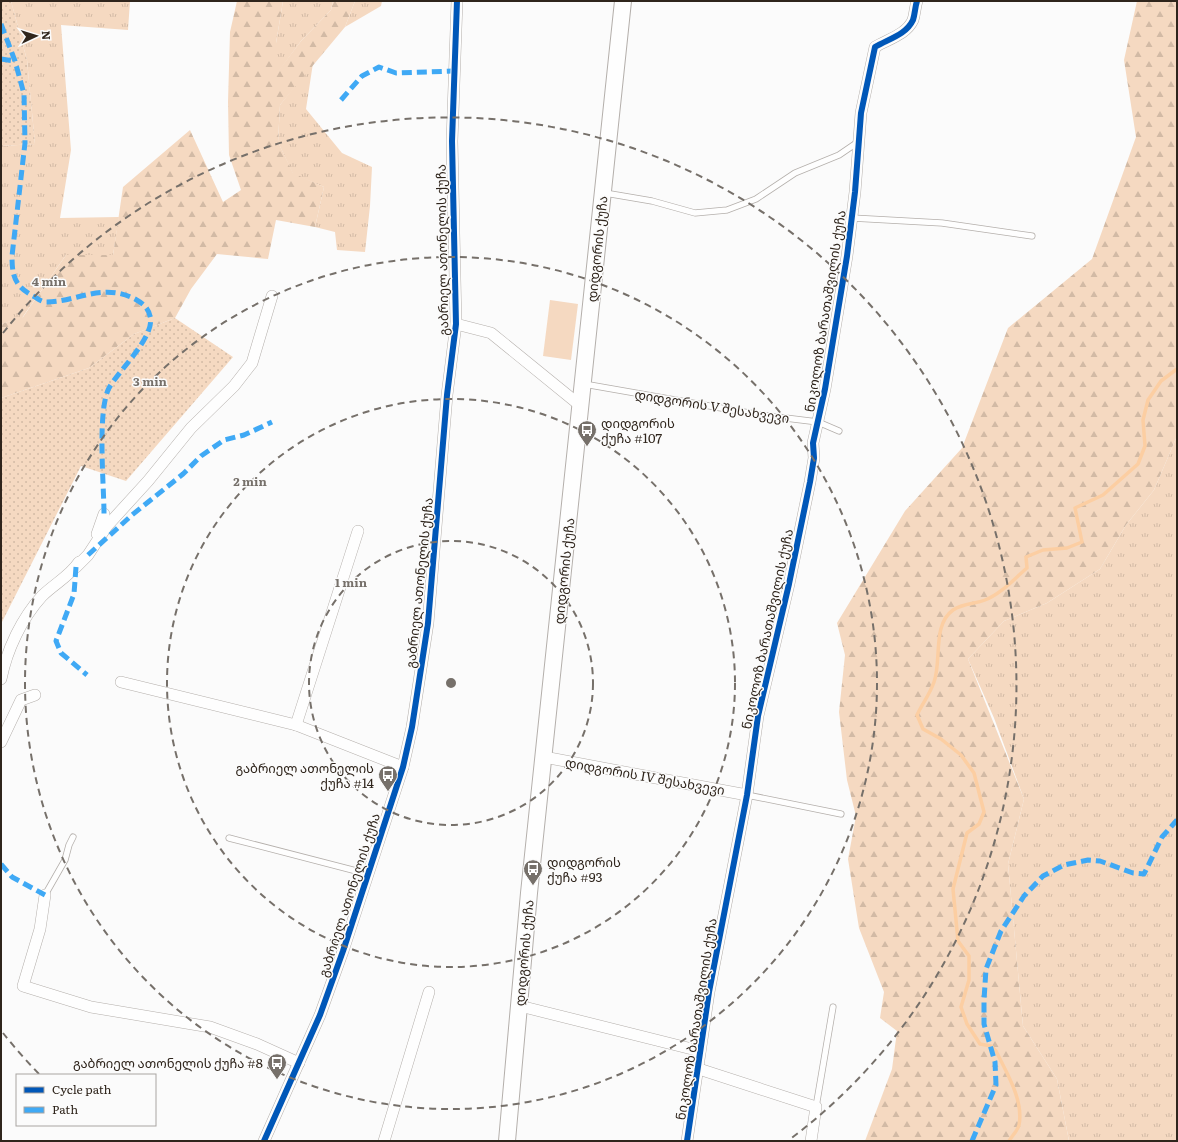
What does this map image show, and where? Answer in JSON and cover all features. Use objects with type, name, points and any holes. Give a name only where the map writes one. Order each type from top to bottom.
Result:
[{"type":"street","name":"გაბრიელ ათონელის ქუჩა","points":[[264,1141],[322,1008],[368,874],[402,767],[412,727],[428,623],[447,395],[456,324],[452,141],[457,1]]},
{"type":"street","name":"დიდგორის ქუჩა","points":[[507,1141],[529,893],[582,407],[623,1]]},
{"type":"street","name":"ნიკოლოზ ბარათაშვილის ქუჩა","points":[[687,1141],[699,1070],[700,1051],[709,992],[746,795],[758,716],[790,584],[810,482],[814,458],[813,443],[825,389],[852,218],[858,142],[867,78],[875,47],[887,39],[900,35],[913,20],[916,1]]},
{"type":"street","points":[[1,679],[6,655],[22,624],[42,596],[88,555],[107,526],[148,481],[191,428],[234,386],[252,363],[272,296]]},
{"type":"street","points":[[456,324],[491,333],[582,407]]},
{"type":"street","points":[[76,567],[94,540],[104,514]]},
{"type":"street","points":[[296,725],[358,531]]},
{"type":"street","points":[[122,682],[296,725],[402,767]]},
{"type":"street","points":[[1,742],[21,700],[35,695]]},
{"type":"street","name":"დიდგორის IV შესახვევი","points":[[544,757],[746,795]]},
{"type":"street","points":[[45,895],[40,929],[23,986],[91,1007],[210,1027],[257,1044],[299,1063]]},
{"type":"street","points":[[384,1141],[429,992]]},
{"type":"street","points":[[520,1006],[700,1051]]},
{"type":"street","points":[[699,1070],[816,1107],[811,1141]]},
{"type":"lane","points":[[603,193],[652,201],[695,213],[727,210],[756,199],[795,173],[838,155],[858,142]]},
{"type":"lane","points":[[852,218],[942,223],[1032,236]]},
{"type":"lane","name":"დიდგორის V შესახვევი","points":[[584,384],[761,415],[818,422],[839,431]]},
{"type":"lane","points":[[746,795],[841,814]]},
{"type":"lane","points":[[45,895],[65,860],[73,837]]},
{"type":"lane","points":[[229,838],[368,874]]},
{"type":"lane","points":[[816,1107],[833,1007]]},
{"type":"green space","points":[[1,1],[11,1],[27,60],[35,144],[1,146]]},
{"type":"green space","points":[[11,1],[130,1],[128,30],[61,25],[71,150],[60,218],[119,217],[113,255],[66,255],[22,318],[1,324],[1,146],[35,144],[27,60]]},
{"type":"green space","points":[[237,1],[283,1],[276,43],[276,74],[301,41],[331,10],[333,1],[355,1],[345,27],[280,105],[278,142],[293,173],[324,187],[315,227],[276,220],[268,259],[217,254],[191,289],[175,318],[134,334],[89,368],[1,398],[1,324],[23,317],[66,255],[113,255],[123,187],[190,130],[223,202],[241,190],[229,155],[228,102],[230,32]]},
{"type":"green space","points":[[283,1],[333,1],[331,10],[301,41],[276,75],[276,43]]},
{"type":"green space","points":[[355,1],[382,1],[381,6],[345,27]]},
{"type":"green space","points":[[1137,1],[1177,1],[1177,436],[1154,490],[1126,525],[1100,569],[1047,603],[1004,621],[968,659],[1024,799],[1008,864],[1023,1026],[1057,1079],[1069,1141],[865,1141],[892,1069],[897,1031],[880,1018],[884,992],[859,928],[848,859],[856,816],[847,780],[839,712],[845,655],[837,623],[905,511],[962,448],[1008,328],[1092,259],[1136,137],[1124,60]]},
{"type":"green space","points":[[313,63],[306,109],[342,153],[372,167],[370,206],[365,252],[337,250],[335,232],[315,227],[324,187],[293,174],[278,142],[280,105]]},
{"type":"green space","points":[[550,300],[578,304],[571,360],[543,356]]},
{"type":"green space","points":[[175,318],[233,357],[126,481],[81,466],[1,624],[1,398],[89,368],[134,334]]},
{"type":"green space","points":[[1177,436],[1177,1141],[1069,1141],[1057,1079],[1023,1026],[1008,864],[1024,799],[994,718],[968,659],[1004,621],[1047,603],[1100,569],[1126,525],[1154,490]]},
{"type":"waterway","points":[[1009,1141],[1019,1125],[1020,1116],[1017,1096],[996,1051],[991,1046],[980,1044],[967,1024],[961,1007],[969,980],[969,956],[958,941],[953,889],[967,833],[979,824],[984,812],[974,773],[961,755],[941,739],[923,729],[917,715],[934,682],[940,634],[942,624],[946,616],[957,608],[985,600],[1002,590],[1027,568],[1026,557],[1043,550],[1067,548],[1082,542],[1075,508],[1103,495],[1138,464],[1145,446],[1143,420],[1148,400],[1161,381],[1177,369]]},
{"type":"marked path","points":[[1,24],[15,61],[24,94],[25,143],[12,256],[13,270],[16,281],[28,293],[45,302],[101,292],[123,294],[142,304],[148,310],[150,316],[148,333],[136,353],[109,388],[105,399],[102,430],[104,514]]},
{"type":"marked path","points":[[1,59],[15,61]]},
{"type":"marked path","points":[[341,100],[362,76],[379,67],[396,73],[453,71]]},
{"type":"marked path","points":[[88,555],[132,515],[183,474],[201,456],[224,440],[244,435],[272,422]]},
{"type":"marked path","points":[[76,567],[74,594],[56,641],[61,653],[87,675]]},
{"type":"marked path","points":[[972,1141],[996,1085],[995,1062],[984,1024],[984,1000],[986,969],[1001,931],[1024,896],[1043,876],[1064,865],[1088,860],[1100,861],[1133,873],[1144,874],[1162,837],[1177,820]]},
{"type":"marked path","points":[[1,864],[12,877],[45,895]]},
{"type":"cycle path","points":[[264,1141],[320,1015],[343,951],[403,767],[412,727],[428,623],[447,395],[456,324],[452,141],[457,1]]},
{"type":"cycle path","points":[[687,1141],[709,992],[747,795],[758,716],[789,584],[810,482],[814,458],[813,443],[825,389],[847,256],[855,192],[861,113],[875,47],[901,33],[910,25],[913,20],[917,1]]},
{"type":"place","name":"დიდგორის ქუჩა #107","points":[[587,447]]},
{"type":"place","name":"გაბრიელ ათონელის ქუჩა #14","points":[[388,792]]},
{"type":"place","name":"დიდგორის ქუჩა #93","points":[[533,886]]},
{"type":"place","name":"გაბრიელ ათონელის ქუჩა #8","points":[[277,1080]]}]
